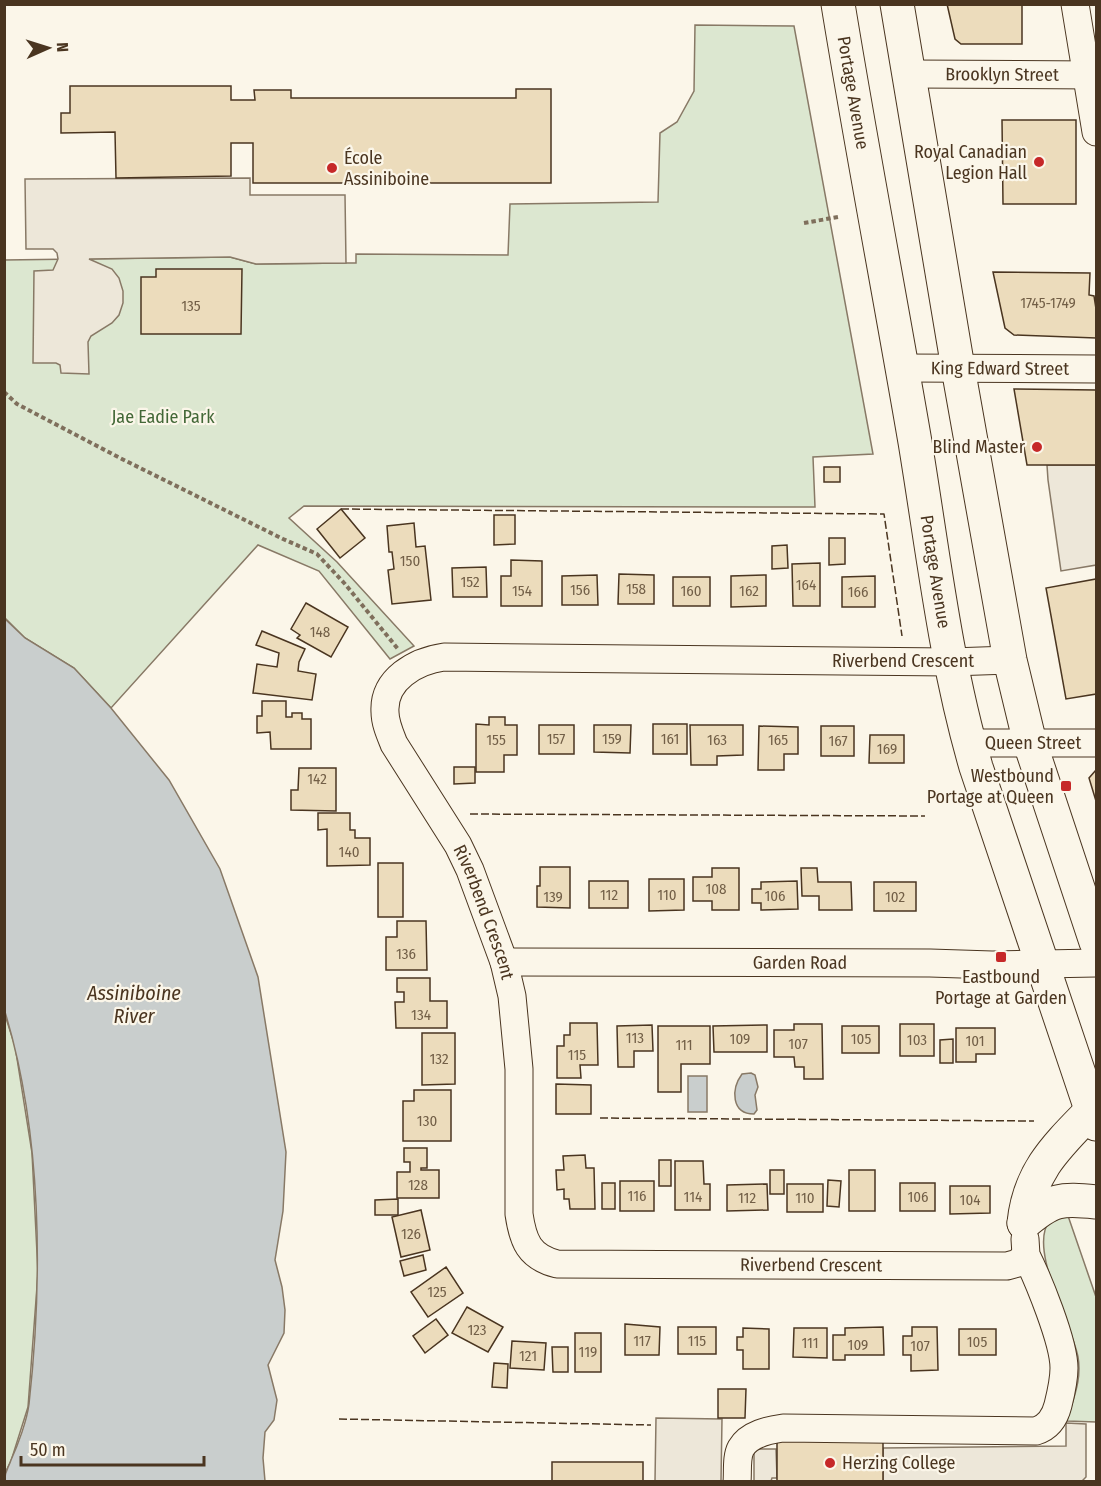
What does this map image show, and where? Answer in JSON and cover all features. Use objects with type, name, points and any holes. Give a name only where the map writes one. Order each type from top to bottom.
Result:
[{"type":"highway","name":"Portage Avenue","points":[[838,4],[951,662],[969,743],[1094,1117]]},
{"type":"highway","points":[[897,4],[958,369],[1010,660],[1030,743],[1096,942]]},
{"type":"highway","points":[[1024,1223],[1031,1188],[1047,1159],[1059,1144],[1094,1117]]},
{"type":"highway","points":[[1024,1223],[1043,1207],[1069,1199],[1096,1202]]},
{"type":"street","points":[[1075,4],[1092,75],[1096,132]]},
{"type":"street","name":"Brooklyn Street","points":[[909,74],[1092,75]]},
{"type":"street","name":"King Edward Street","points":[[902,368],[1096,369]]},
{"type":"street","name":"Riverbend Crescent","points":[[1010,660],[951,662],[444,657],[427,659],[412,666],[397,679],[389,693],[384,711],[394,744],[458,845],[470,870],[504,962],[512,996],[519,1069],[519,1214],[522,1232],[529,1247],[542,1260],[557,1264],[1007,1266],[1018,1263],[1026,1255]]},
{"type":"street","name":"Queen Street","points":[[969,743],[1096,743]]},
{"type":"street","name":"Garden Road","points":[[504,962],[992,965],[1096,963]]},
{"type":"street","points":[[737,1482],[741,1448],[753,1437],[767,1430],[783,1428],[1043,1430],[1055,1417],[1062,1390],[1064,1368],[1062,1348],[1026,1255],[1024,1223]]},
{"type":"path","points":[[804,223],[838,217]]},
{"type":"path","points":[[4,392],[17,404],[120,458],[317,554],[345,584],[412,666]]},
{"type":"green space","name":"Jae Eadie Park","points":[[695,25],[794,26],[873,454],[813,457],[815,507],[304,506],[289,518],[337,562],[414,646],[390,659],[319,571],[258,545],[111,708],[74,668],[25,638],[5,618],[4,260],[230,257],[256,264],[356,263],[356,254],[508,255],[510,204],[658,202],[660,133],[677,122],[694,91]]},
{"type":"green space","points":[[4,1012],[15,1046],[32,1153],[38,1273],[28,1407],[11,1461],[4,1475]]},
{"type":"green space","points":[[1066,1210],[1096,1297],[1096,1422],[1067,1421],[1078,1382],[1078,1357],[1053,1287],[1044,1249],[1044,1233],[1050,1220]]},
{"type":"shaded area","points":[[250,178],[250,195],[345,195],[346,263],[256,264],[230,257],[89,259],[112,269],[119,278],[123,291],[123,303],[119,315],[112,323],[91,336],[88,342],[89,374],[61,373],[60,365],[56,363],[33,363],[34,271],[53,270],[58,259],[53,249],[26,249],[25,179]]},
{"type":"shaded area","points":[[1047,465],[1096,465],[1096,565],[1061,571]]},
{"type":"shaded area","points":[[656,1418],[722,1419],[721,1481],[655,1481]]},
{"type":"shaded area","points":[[1066,1423],[1086,1424],[1086,1477],[1082,1481],[883,1481],[883,1448],[1066,1446]]},
{"type":"shaded area","points":[[754,1449],[776,1449],[777,1478],[772,1478],[771,1481],[754,1482]]},
{"type":"water","name":"Assiniboine River","points":[[4,618],[25,638],[74,668],[111,708],[169,780],[220,869],[258,977],[286,1152],[283,1211],[275,1260],[285,1310],[284,1333],[268,1365],[277,1400],[274,1420],[265,1432],[263,1458],[265,1481],[5,1481],[29,1404],[34,1356],[37,1257],[33,1156],[17,1059],[5,1012]]},
{"type":"water","points":[[742,1074],[755,1075],[758,1087],[755,1095],[757,1110],[754,1114],[741,1110],[735,1100],[738,1080]]},
{"type":"water","points":[[688,1076],[707,1076],[707,1112],[688,1112]]},
{"type":"building","points":[[947,4],[1022,4],[1022,44],[961,44],[955,39]]},
{"type":"building","points":[[70,86],[231,86],[231,100],[255,100],[254,90],[291,90],[291,98],[516,98],[516,89],[551,89],[551,183],[253,183],[253,143],[231,143],[231,176],[116,178],[115,132],[61,133],[61,113],[70,113]]},
{"type":"building","name":"Royal Canadian Legion Hall","points":[[1002,120],[1076,120],[1076,204],[1003,204]]},
{"type":"building","points":[[156,269],[242,269],[241,334],[141,334],[141,277],[156,277]]},
{"type":"building","points":[[993,272],[1090,273],[1089,295],[1094,296],[1096,338],[1014,335],[1005,328]]},
{"type":"building","points":[[1014,389],[1096,390],[1096,465],[1027,465]]},
{"type":"building","points":[[824,467],[840,467],[840,482],[824,482]]},
{"type":"building","points":[[341,509],[365,538],[340,558],[317,529]]},
{"type":"building","points":[[494,515],[515,515],[515,544],[494,545]]},
{"type":"building","points":[[414,523],[416,547],[425,546],[431,600],[392,604],[388,570],[394,569],[392,552],[389,552],[387,526]]},
{"type":"building","points":[[829,538],[845,538],[845,564],[829,565]]},
{"type":"building","points":[[787,545],[788,568],[772,569],[772,546]]},
{"type":"building","points":[[511,560],[542,561],[542,606],[501,606],[501,576],[511,576]]},
{"type":"building","points":[[820,563],[820,606],[793,606],[792,564]]},
{"type":"building","points":[[486,567],[487,597],[453,597],[452,568]]},
{"type":"building","points":[[619,574],[654,575],[654,604],[618,604]]},
{"type":"building","points":[[597,575],[598,605],[562,605],[562,576]]},
{"type":"building","points":[[766,575],[766,606],[731,607],[731,576]]},
{"type":"building","points":[[875,576],[875,607],[842,607],[842,577]]},
{"type":"building","points":[[673,577],[710,577],[710,606],[673,606]]},
{"type":"building","points":[[1096,579],[1096,694],[1066,699],[1046,588]]},
{"type":"building","points":[[306,603],[348,627],[331,657],[297,638],[300,635],[291,629]]},
{"type":"building","points":[[262,631],[305,649],[298,671],[316,674],[312,700],[253,693],[257,664],[277,667],[279,653],[256,645]]},
{"type":"building","points":[[262,701],[286,701],[286,717],[292,717],[292,713],[302,713],[302,719],[311,719],[311,749],[271,749],[270,732],[257,733],[257,716],[262,716]]},
{"type":"building","points":[[489,717],[505,717],[505,725],[517,725],[517,755],[504,755],[504,772],[476,772],[476,724],[489,725]]},
{"type":"building","points":[[653,724],[687,724],[687,754],[653,754]]},
{"type":"building","points":[[539,725],[574,725],[574,754],[539,754]]},
{"type":"building","points":[[594,725],[631,725],[630,753],[594,752]]},
{"type":"building","points":[[690,725],[743,725],[743,755],[717,756],[717,765],[691,765]]},
{"type":"building","points":[[759,726],[798,727],[798,754],[784,754],[784,770],[758,770]]},
{"type":"building","points":[[821,726],[854,726],[854,756],[821,756]]},
{"type":"building","points":[[870,735],[904,735],[904,763],[869,763]]},
{"type":"building","points":[[454,767],[475,767],[475,783],[454,784]]},
{"type":"building","points":[[299,768],[336,768],[336,811],[291,810],[291,790],[298,790]]},
{"type":"building","points":[[1096,770],[1096,801],[1089,778]]},
{"type":"building","points":[[318,813],[350,813],[350,830],[355,830],[355,838],[370,838],[370,865],[327,866],[327,829],[318,830]]},
{"type":"building","points":[[378,863],[403,863],[403,917],[378,917]]},
{"type":"building","points":[[540,867],[570,867],[570,908],[537,907]]},
{"type":"building","points":[[712,868],[739,868],[739,910],[712,910],[712,901],[693,901],[693,877],[712,877]]},
{"type":"building","points":[[801,868],[817,868],[818,882],[851,882],[852,910],[819,910],[819,896],[802,896]]},
{"type":"building","points":[[649,879],[684,879],[684,910],[649,911]]},
{"type":"building","points":[[589,881],[628,881],[628,908],[589,908]]},
{"type":"building","points":[[797,881],[798,909],[761,910],[761,903],[752,903],[752,889],[761,889],[761,882]]},
{"type":"building","points":[[874,882],[916,882],[916,911],[874,911]]},
{"type":"building","points":[[397,921],[426,921],[427,970],[386,970],[386,937],[397,937]]},
{"type":"building","points":[[397,978],[430,978],[430,1001],[447,1001],[447,1028],[396,1028],[395,1002],[404,1002],[404,992],[397,992]]},
{"type":"building","points":[[570,1023],[597,1023],[598,1065],[580,1065],[581,1078],[557,1078],[557,1046],[564,1046],[564,1035],[570,1035]]},
{"type":"building","points":[[794,1024],[822,1024],[823,1079],[804,1079],[804,1067],[795,1067],[794,1057],[774,1057],[774,1030],[794,1030]]},
{"type":"building","points":[[900,1024],[934,1024],[934,1056],[900,1056]]},
{"type":"building","points":[[652,1025],[653,1051],[634,1051],[634,1067],[618,1067],[617,1026]]},
{"type":"building","points":[[767,1025],[767,1052],[714,1052],[713,1026]]},
{"type":"building","points":[[658,1026],[710,1026],[710,1064],[681,1064],[681,1092],[658,1092]]},
{"type":"building","points":[[842,1026],[879,1026],[879,1053],[842,1053]]},
{"type":"building","points":[[956,1028],[995,1028],[995,1054],[976,1054],[976,1062],[956,1062]]},
{"type":"building","points":[[422,1033],[455,1033],[455,1084],[422,1085]]},
{"type":"building","points":[[953,1039],[953,1063],[940,1063],[940,1040]]},
{"type":"building","points":[[556,1084],[591,1085],[591,1114],[556,1114]]},
{"type":"building","points":[[414,1090],[451,1090],[451,1141],[403,1141],[403,1101],[414,1101]]},
{"type":"building","points":[[404,1148],[427,1148],[427,1168],[421,1168],[421,1170],[439,1170],[439,1198],[397,1198],[397,1172],[410,1172],[410,1162],[404,1162]]},
{"type":"building","points":[[585,1155],[586,1168],[594,1168],[595,1209],[570,1209],[569,1199],[564,1199],[564,1189],[557,1190],[556,1170],[564,1170],[563,1156]]},
{"type":"building","points":[[659,1160],[671,1160],[671,1186],[659,1186]]},
{"type":"building","points":[[675,1161],[703,1161],[704,1184],[710,1184],[710,1210],[675,1210]]},
{"type":"building","points":[[770,1170],[784,1170],[784,1194],[770,1194]]},
{"type":"building","points":[[849,1170],[875,1170],[875,1211],[849,1211]]},
{"type":"building","points":[[828,1180],[841,1181],[839,1207],[827,1206]]},
{"type":"building","points":[[620,1181],[654,1181],[654,1211],[620,1211]]},
{"type":"building","points":[[602,1183],[615,1183],[615,1209],[602,1209]]},
{"type":"building","points":[[900,1183],[935,1183],[935,1211],[900,1211]]},
{"type":"building","points":[[767,1184],[768,1210],[727,1211],[727,1185]]},
{"type":"building","points":[[787,1184],[823,1184],[823,1212],[787,1212]]},
{"type":"building","points":[[950,1186],[990,1186],[990,1213],[950,1214]]},
{"type":"building","points":[[398,1199],[398,1215],[375,1215],[375,1200]]},
{"type":"building","points":[[421,1210],[430,1250],[401,1257],[392,1217]]},
{"type":"building","points":[[423,1255],[426,1270],[404,1276],[400,1261]]},
{"type":"building","points":[[446,1267],[463,1293],[428,1317],[411,1292]]},
{"type":"building","points":[[467,1307],[503,1327],[488,1352],[452,1333]]},
{"type":"building","points":[[436,1319],[448,1335],[425,1353],[413,1336]]},
{"type":"building","points":[[625,1324],[660,1327],[659,1355],[625,1355]]},
{"type":"building","points":[[678,1327],[716,1327],[716,1354],[678,1354]]},
{"type":"building","points":[[883,1327],[884,1355],[845,1355],[845,1360],[833,1360],[833,1335],[845,1335],[845,1328]]},
{"type":"building","points":[[912,1327],[937,1327],[938,1370],[911,1371],[911,1355],[903,1355],[903,1336],[912,1336]]},
{"type":"building","points":[[743,1328],[769,1329],[769,1369],[743,1369],[743,1350],[737,1350],[737,1337],[743,1337]]},
{"type":"building","points":[[794,1328],[827,1328],[827,1358],[793,1357]]},
{"type":"building","points":[[959,1329],[996,1329],[996,1355],[959,1355]]},
{"type":"building","points":[[575,1333],[601,1333],[601,1372],[575,1372]]},
{"type":"building","points":[[512,1341],[546,1343],[544,1370],[510,1368]]},
{"type":"building","points":[[552,1347],[568,1347],[568,1372],[553,1372]]},
{"type":"building","points":[[494,1363],[508,1364],[507,1388],[492,1387]]},
{"type":"building","points":[[718,1389],[746,1389],[745,1418],[718,1418]]},
{"type":"building","name":"Herzing College","points":[[777,1437],[883,1437],[883,1482],[777,1482]]},
{"type":"building","points":[[552,1462],[643,1462],[643,1482],[552,1482]]},
{"type":"fence","points":[[341,509],[884,514],[902,636]]},
{"type":"fence","points":[[470,814],[925,816]]},
{"type":"fence","points":[[600,1118],[1034,1121]]},
{"type":"fence","points":[[339,1419],[651,1425]]},
{"type":"place","name":"Royal Canadian Legion Hall","points":[[1039,162]]},
{"type":"place","name":"École Assiniboine","points":[[332,168]]},
{"type":"place","name":"Blind Master","points":[[1037,447]]},
{"type":"place","name":"Westbound Portage at Queen","points":[[1066,786]]},
{"type":"place","name":"Eastbound Portage at Garden","points":[[1001,957]]},
{"type":"place","name":"Herzing College","points":[[830,1463]]}]
